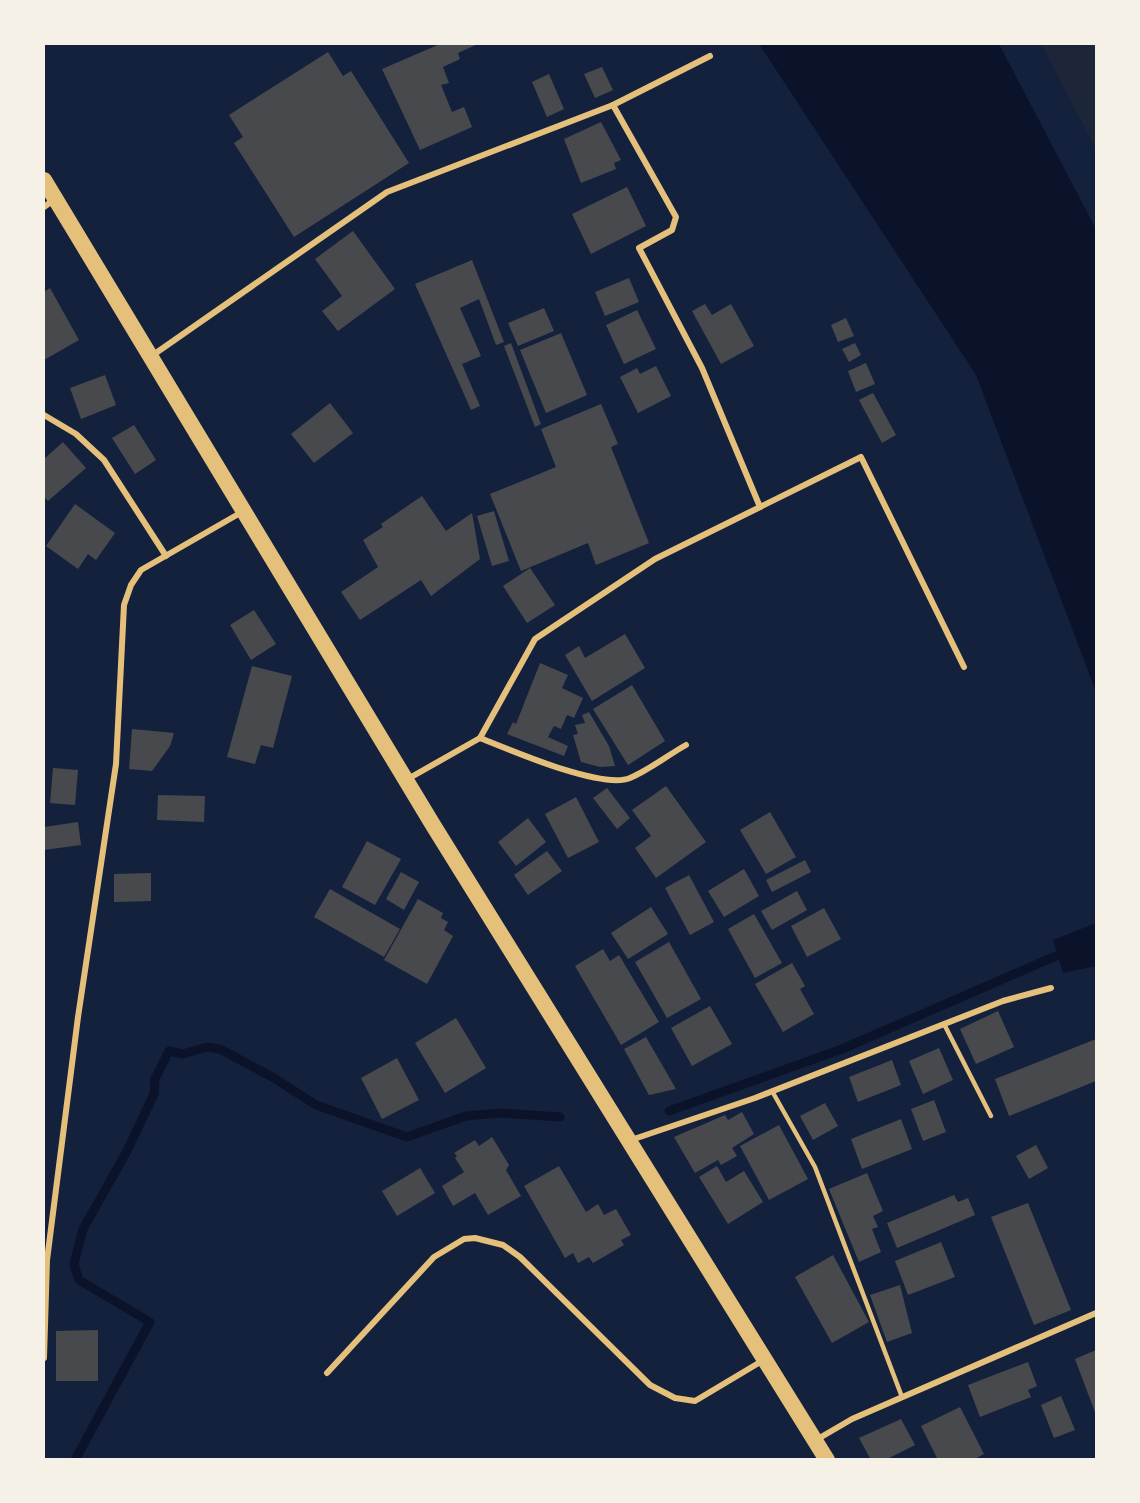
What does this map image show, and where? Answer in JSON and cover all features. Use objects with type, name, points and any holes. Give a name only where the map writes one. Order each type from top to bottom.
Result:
[{"type":"highway","points":[[44,180],[49,203],[150,357],[406,780],[826,1460]]},
{"type":"street","points":[[150,357],[387,192],[613,105],[710,56]]},
{"type":"street","points":[[613,105],[676,218],[672,230],[639,248],[702,368],[760,507]]},
{"type":"street","points":[[44,415],[76,434],[104,460],[166,556]]},
{"type":"street","points":[[406,780],[480,738],[535,639],[656,559],[861,457],[964,667]]},
{"type":"street","points":[[44,1358],[45,1260],[116,764],[124,605],[131,585],[141,570],[243,512]]},
{"type":"street","points":[[480,738],[566,771],[615,779],[628,779],[686,745]]},
{"type":"street","points":[[628,1141],[772,1091],[1003,1001],[1051,988]]},
{"type":"street","points":[[327,1373],[434,1257],[464,1239],[476,1238],[503,1245],[520,1257],[575,1315],[660,1393],[683,1401],[695,1401],[763,1361]]},
{"type":"street","points":[[815,1440],[852,1419],[1096,1313]]},
{"type":"lane","points":[[944,1024],[991,1116]]},
{"type":"lane","points":[[772,1091],[816,1167],[902,1397]]},
{"type":"shaded area","points":[[759,44],[999,44],[1096,229],[1096,692],[976,375]]},
{"type":"shaded area","points":[[1041,44],[1096,44],[1096,149]]},
{"type":"shaded area","points":[[1096,923],[1096,966],[1063,973],[1053,940]]},
{"type":"building","points":[[440,44],[478,44],[458,53],[460,59],[443,67],[449,83],[441,85],[452,112],[464,107],[472,127],[420,150],[382,69]]},
{"type":"building","points":[[328,52],[343,76],[351,71],[409,163],[294,237],[234,143],[243,137],[229,115]]},
{"type":"building","points":[[602,67],[613,90],[595,98],[584,74]]},
{"type":"building","points":[[549,74],[564,109],[547,117],[532,82]]},
{"type":"building","points":[[601,122],[621,160],[614,163],[616,169],[581,183],[564,139]]},
{"type":"building","points":[[627,187],[646,226],[591,254],[572,214]]},
{"type":"building","points":[[353,231],[395,289],[338,331],[322,311],[342,296],[315,259]]},
{"type":"building","points":[[472,260],[504,342],[496,345],[479,299],[460,308],[481,356],[462,364],[480,406],[471,410],[415,284]]},
{"type":"building","points":[[629,278],[639,302],[605,316],[595,292]]},
{"type":"building","points":[[50,288],[79,340],[44,360],[44,292]]},
{"type":"building","points":[[705,304],[712,315],[731,304],[754,346],[721,364],[692,311]]},
{"type":"building","points":[[544,308],[554,331],[518,346],[508,323]]},
{"type":"building","points":[[637,310],[656,349],[624,364],[606,325]]},
{"type":"building","points":[[846,318],[854,336],[838,342],[831,325]]},
{"type":"building","points":[[561,333],[587,395],[546,413],[520,350]]},
{"type":"building","points":[[511,343],[541,424],[535,427],[504,346]]},
{"type":"building","points":[[855,343],[861,355],[849,362],[842,349]]},
{"type":"building","points":[[866,363],[875,384],[856,392],[848,371]]},
{"type":"building","points":[[656,366],[671,396],[638,413],[620,377],[637,368],[640,374]]},
{"type":"building","points":[[105,375],[116,405],[81,419],[70,388]]},
{"type":"building","points":[[873,393],[896,435],[882,443],[859,400]]},
{"type":"building","points":[[330,403],[353,433],[314,463],[291,434]]},
{"type":"building","points":[[601,404],[618,444],[611,447],[649,543],[596,565],[588,543],[521,571],[490,494],[556,467],[541,429]]},
{"type":"building","points":[[134,425],[156,460],[135,474],[112,438]]},
{"type":"building","points":[[63,442],[86,468],[48,501],[44,497],[44,459]]},
{"type":"building","points":[[422,496],[446,531],[472,513],[480,559],[431,596],[421,580],[360,620],[341,592],[378,567],[363,540],[383,527],[381,524]]},
{"type":"building","points":[[75,504],[115,533],[96,560],[88,554],[78,569],[46,546]]},
{"type":"building","points":[[494,511],[509,561],[492,566],[477,516]]},
{"type":"building","points":[[530,568],[555,605],[527,623],[503,586]]},
{"type":"building","points":[[254,610],[276,644],[251,660],[230,625]]},
{"type":"building","points":[[625,634],[645,668],[592,701],[565,655],[579,646],[585,658]]},
{"type":"building","points":[[540,663],[568,675],[562,688],[583,698],[574,718],[567,715],[561,729],[554,726],[548,737],[568,746],[564,756],[507,734],[513,722],[516,724]]},
{"type":"building","points":[[252,666],[292,676],[273,748],[261,745],[255,764],[227,757]]},
{"type":"building","points":[[632,685],[665,741],[628,765],[593,709]]},
{"type":"building","points":[[589,712],[609,746],[615,766],[600,767],[581,762],[573,735],[578,734],[575,725],[585,723],[582,715]]},
{"type":"building","points":[[132,729],[174,733],[170,746],[152,771],[129,769]]},
{"type":"building","points":[[53,768],[78,770],[75,805],[50,803]]},
{"type":"building","points":[[666,786],[706,842],[656,878],[635,848],[651,836],[632,810]]},
{"type":"building","points":[[607,788],[630,818],[617,829],[593,798]]},
{"type":"building","points":[[158,795],[205,796],[204,822],[157,820]]},
{"type":"building","points":[[576,797],[599,842],[568,858],[545,814]]},
{"type":"building","points":[[770,812],[796,857],[766,874],[740,830]]},
{"type":"building","points":[[528,818],[546,842],[516,866],[498,842]]},
{"type":"building","points":[[78,822],[81,845],[44,850],[44,827]]},
{"type":"building","points":[[367,841],[401,859],[375,905],[342,887]]},
{"type":"building","points":[[547,851],[562,871],[528,895],[514,875]]},
{"type":"building","points":[[805,860],[811,872],[772,892],[766,880]]},
{"type":"building","points":[[744,869],[759,896],[724,917],[708,891]]},
{"type":"building","points":[[401,872],[419,882],[404,910],[386,899]]},
{"type":"building","points":[[151,873],[151,901],[114,902],[114,874]]},
{"type":"building","points":[[689,875],[714,922],[690,935],[665,888]]},
{"type":"building","points":[[330,889],[400,929],[384,957],[314,917]]},
{"type":"building","points":[[797,891],[807,910],[772,930],[761,911]]},
{"type":"building","points":[[418,899],[443,913],[441,918],[448,922],[444,930],[453,936],[427,984],[384,960]]},
{"type":"building","points":[[651,907],[668,934],[628,959],[611,933]]},
{"type":"building","points":[[824,908],[841,939],[807,957],[791,926]]},
{"type":"building","points":[[754,914],[782,963],[755,978],[728,929]]},
{"type":"building","points":[[669,942],[701,999],[667,1018],[635,962]]},
{"type":"building","points":[[603,949],[610,961],[619,955],[659,1022],[621,1045],[575,966]]},
{"type":"building","points":[[792,963],[805,986],[800,989],[814,1014],[783,1032],[755,984]]},
{"type":"building","points":[[710,1006],[732,1044],[692,1066],[671,1028]]},
{"type":"building","points":[[998,1011],[1014,1047],[976,1064],[960,1029]]},
{"type":"building","points":[[456,1018],[486,1068],[445,1093],[415,1043]]},
{"type":"building","points":[[646,1037],[676,1089],[649,1095],[624,1049]]},
{"type":"building","points":[[1096,1039],[1096,1081],[1009,1116],[995,1079]]},
{"type":"building","points":[[939,1048],[953,1080],[923,1094],[909,1061]]},
{"type":"building","points":[[397,1058],[419,1100],[382,1119],[361,1078]]},
{"type":"building","points":[[892,1060],[901,1085],[858,1102],[849,1077]]},
{"type":"building","points":[[934,1100],[946,1132],[923,1141],[911,1109]]},
{"type":"building","points":[[825,1103],[838,1126],[813,1140],[800,1116]]},
{"type":"building","points":[[742,1112],[754,1134],[732,1148],[737,1156],[721,1165],[718,1160],[695,1173],[674,1137],[725,1115],[728,1120]]},
{"type":"building","points":[[901,1119],[912,1149],[862,1169],[851,1139]]},
{"type":"building","points":[[779,1125],[808,1179],[769,1200],[740,1146]]},
{"type":"building","points":[[492,1137],[509,1165],[506,1170],[521,1196],[488,1215],[475,1193],[453,1206],[442,1186],[464,1172],[454,1153],[475,1140],[479,1146]]},
{"type":"building","points":[[1036,1145],[1048,1168],[1029,1179],[1016,1156]]},
{"type":"building","points":[[559,1166],[586,1212],[598,1204],[604,1215],[616,1209],[631,1235],[621,1240],[624,1245],[593,1263],[589,1257],[578,1263],[573,1253],[565,1258],[524,1186]]},
{"type":"building","points":[[717,1166],[726,1182],[744,1171],[763,1202],[728,1224],[699,1177]]},
{"type":"building","points":[[420,1168],[435,1193],[397,1216],[382,1191]]},
{"type":"building","points":[[867,1173],[883,1211],[873,1216],[878,1227],[872,1229],[881,1252],[859,1262],[829,1189]]},
{"type":"building","points":[[954,1195],[958,1202],[968,1198],[975,1215],[897,1248],[887,1223]]},
{"type":"building","points":[[1028,1203],[1071,1310],[1034,1325],[991,1217]]},
{"type":"building","points":[[941,1242],[955,1277],[908,1295],[895,1261]]},
{"type":"building","points":[[833,1255],[869,1322],[832,1343],[795,1277]]},
{"type":"building","points":[[900,1285],[912,1333],[887,1342],[870,1295]]},
{"type":"building","points":[[98,1330],[98,1381],[56,1381],[56,1331]]},
{"type":"building","points":[[1096,1350],[1096,1415],[1075,1359]]},
{"type":"building","points":[[1028,1362],[1037,1386],[1028,1390],[1031,1397],[980,1417],[968,1385]]},
{"type":"building","points":[[1061,1396],[1075,1430],[1054,1438],[1041,1405]]},
{"type":"building","points":[[960,1407],[984,1454],[973,1460],[938,1460],[921,1426]]},
{"type":"building","points":[[901,1419],[915,1445],[885,1460],[871,1460],[859,1438]]},
{"type":"waterway","points":[[669,1111],[842,1049],[1056,956]]},
{"type":"waterway","points":[[75,1460],[150,1322],[79,1280],[74,1264],[83,1229],[127,1151],[154,1094],[155,1079],[169,1051],[183,1054],[207,1047],[220,1049],[274,1078],[316,1105],[407,1137],[466,1116],[500,1113],[560,1117]]}]
